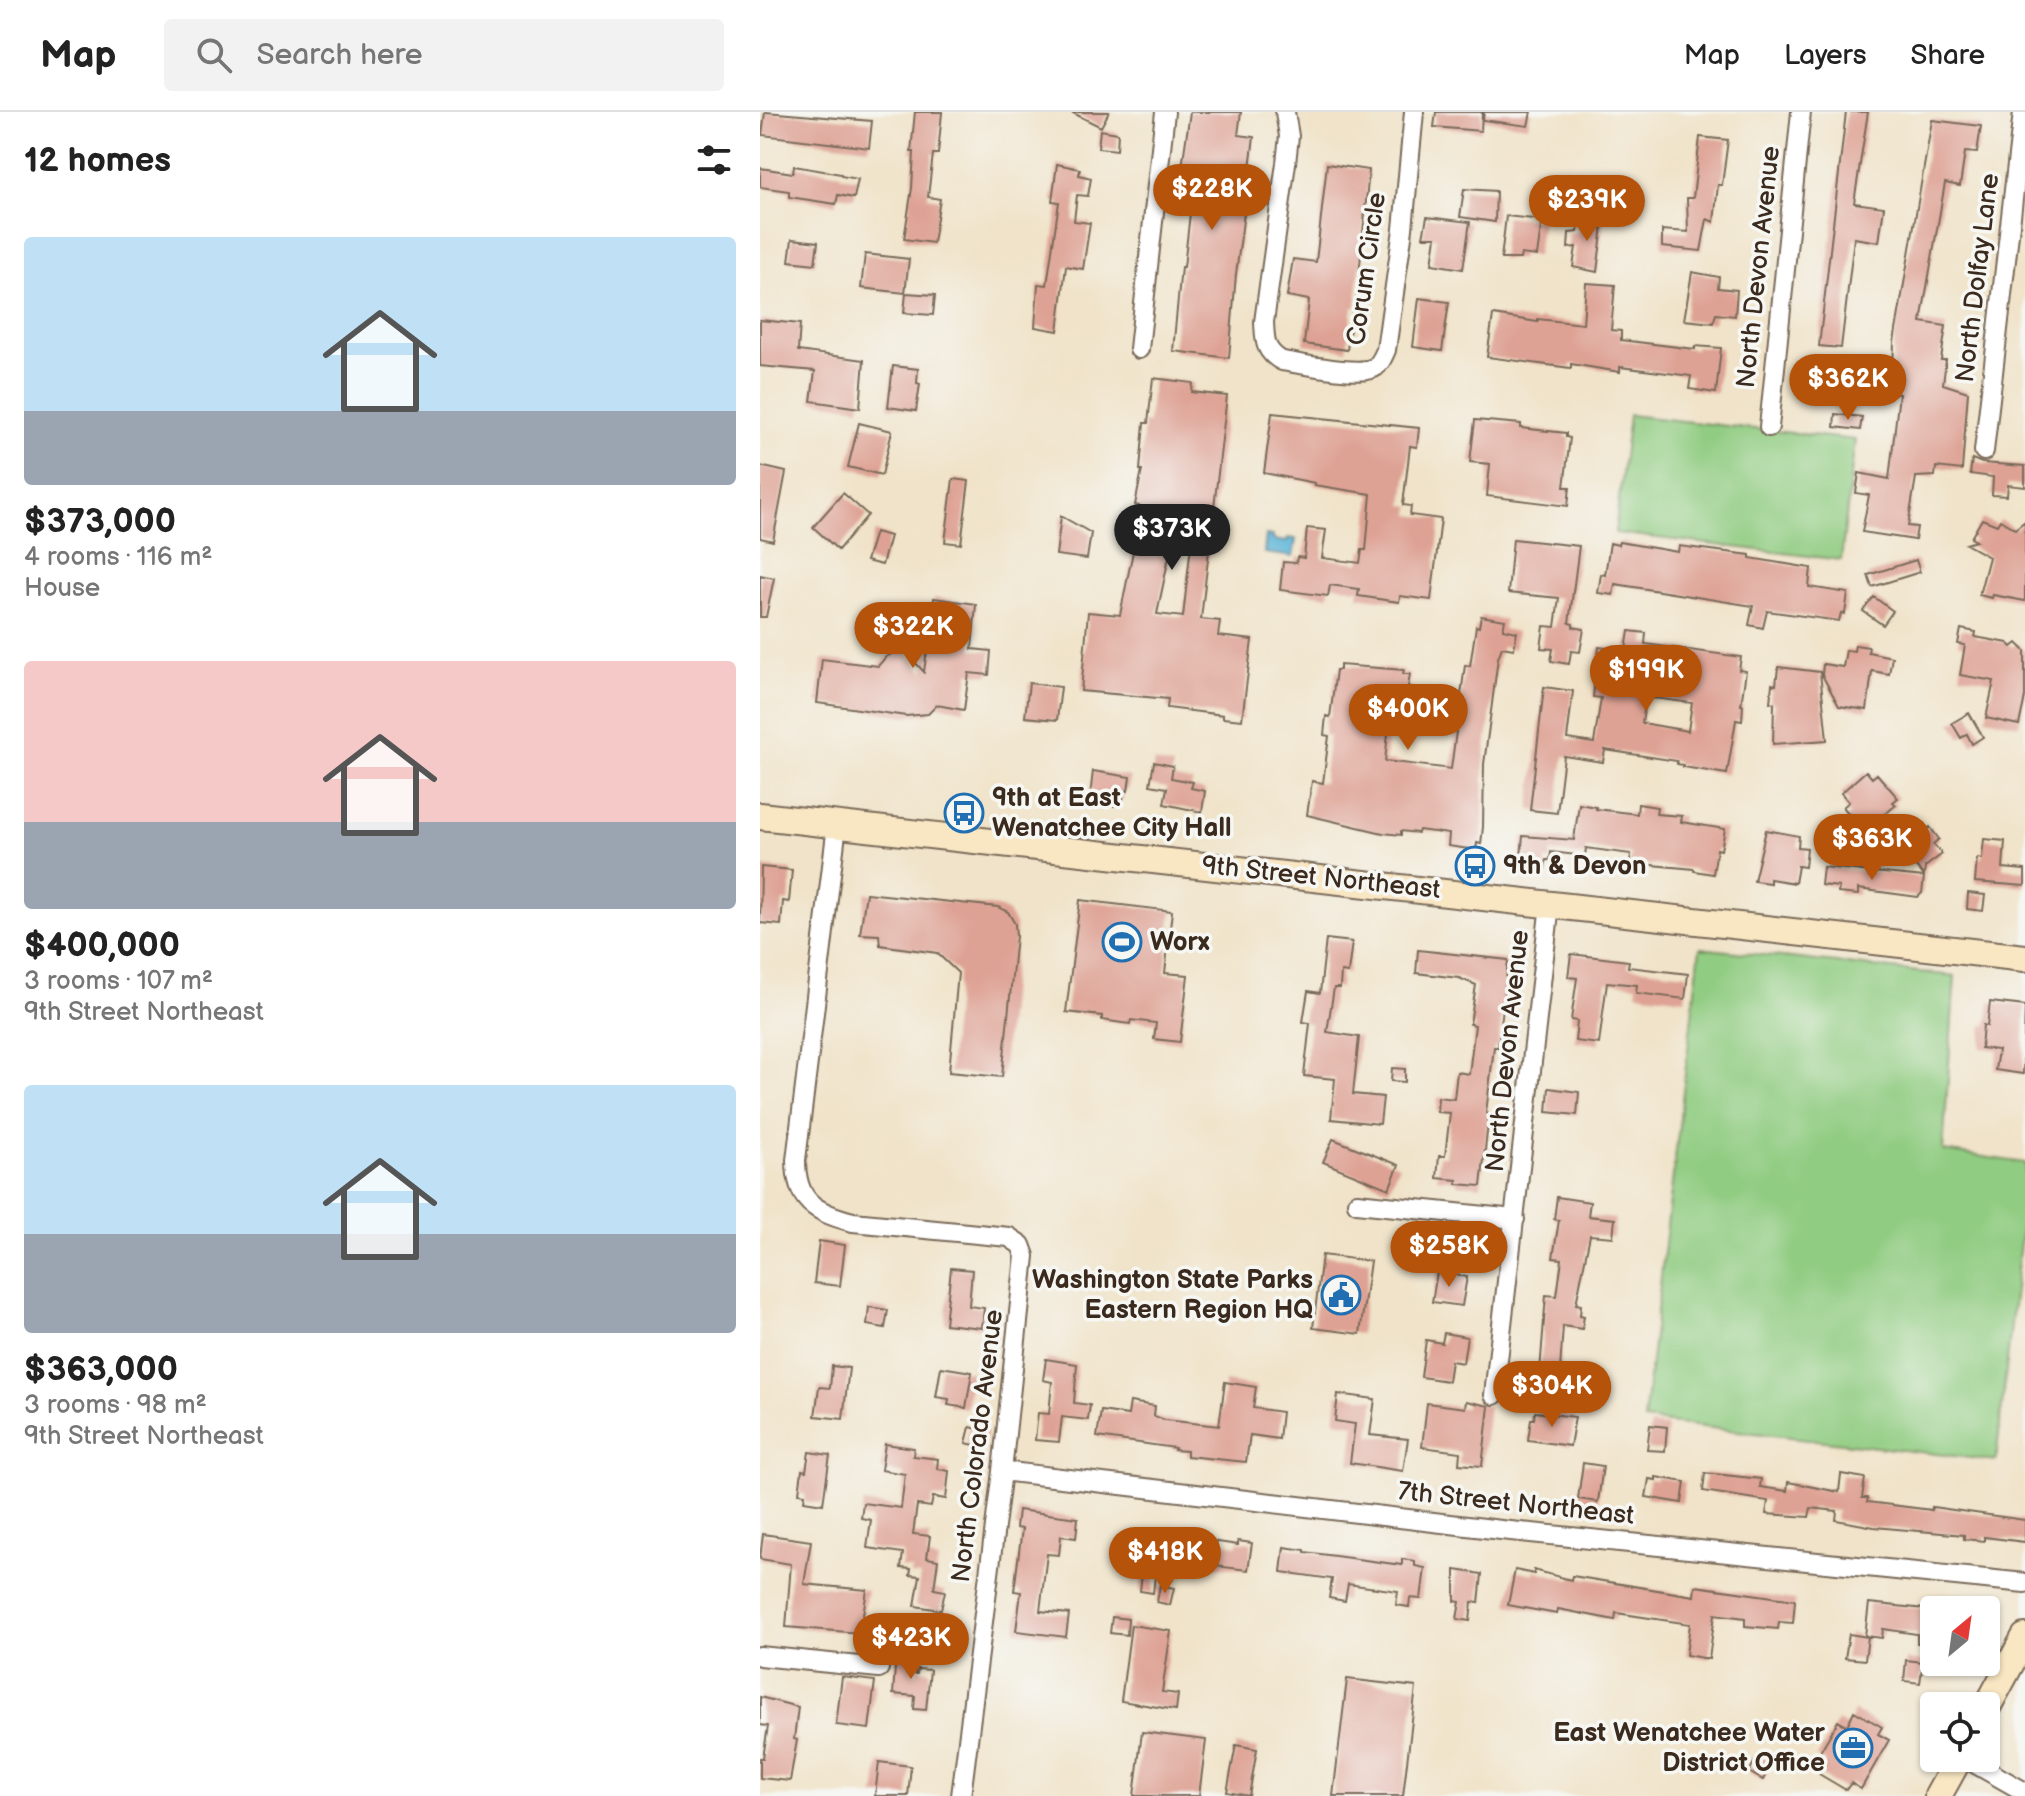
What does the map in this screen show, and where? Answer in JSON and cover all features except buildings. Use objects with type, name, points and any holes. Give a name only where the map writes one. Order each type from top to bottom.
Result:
[{"type":"main road","name":"9th Street Northeast","points":[[760,816],[2025,958]]},
{"type":"main road","points":[[1995,1692],[2025,1637]]},
{"type":"main road","points":[[1938,1796],[1953,1772]]},
{"type":"street","points":[[1139,349],[1165,112]]},
{"type":"street","name":"Corum Circle","points":[[1285,112],[1289,136],[1264,322],[1265,345],[1272,355],[1282,361],[1353,370],[1372,369],[1378,365],[1386,350],[1403,229],[1414,112]]},
{"type":"street","name":"North Devon Avenue","points":[[1769,427],[1801,112]]},
{"type":"street","name":"North Dolfay Lane","points":[[1984,451],[2023,112]]},
{"type":"street","name":"North Colorado Avenue","points":[[837,825],[796,1179],[807,1201],[820,1211],[853,1222],[1009,1237],[1021,1245],[1025,1256],[1002,1471],[961,1796]]},
{"type":"street","name":"North Devon Avenue","points":[[1494,1395],[1550,904]]},
{"type":"street","points":[[1357,1203],[1515,1219]]},
{"type":"street","name":"7th Street Northeast","points":[[1002,1471],[1501,1530],[2025,1583]]},
{"type":"street","points":[[760,1656],[879,1668]]},
{"type":"street","points":[[1988,1772],[2025,1792]]},
{"type":"green space","points":[[1629,415],[1855,440],[1841,560],[1615,533]]},
{"type":"green space","points":[[1700,948],[1955,976],[1943,1151],[2025,1163],[2025,1198],[1996,1461],[1644,1420]]},
{"type":"water","points":[[1266,535],[1273,536],[1273,540],[1287,542],[1288,538],[1296,539],[1293,557],[1264,553]]},
{"type":"place","name":"9th at East Wenatchee City Hall","points":[[964,813]]},
{"type":"place","name":"9th & Devon","points":[[1475,866]]},
{"type":"place","name":"Worx","points":[[1122,942]]},
{"type":"place","name":"Washington State Parks Eastern Region HQ","points":[[1341,1295]]},
{"type":"place","name":"East Wenatchee Water District Office","points":[[1853,1748]]}]
